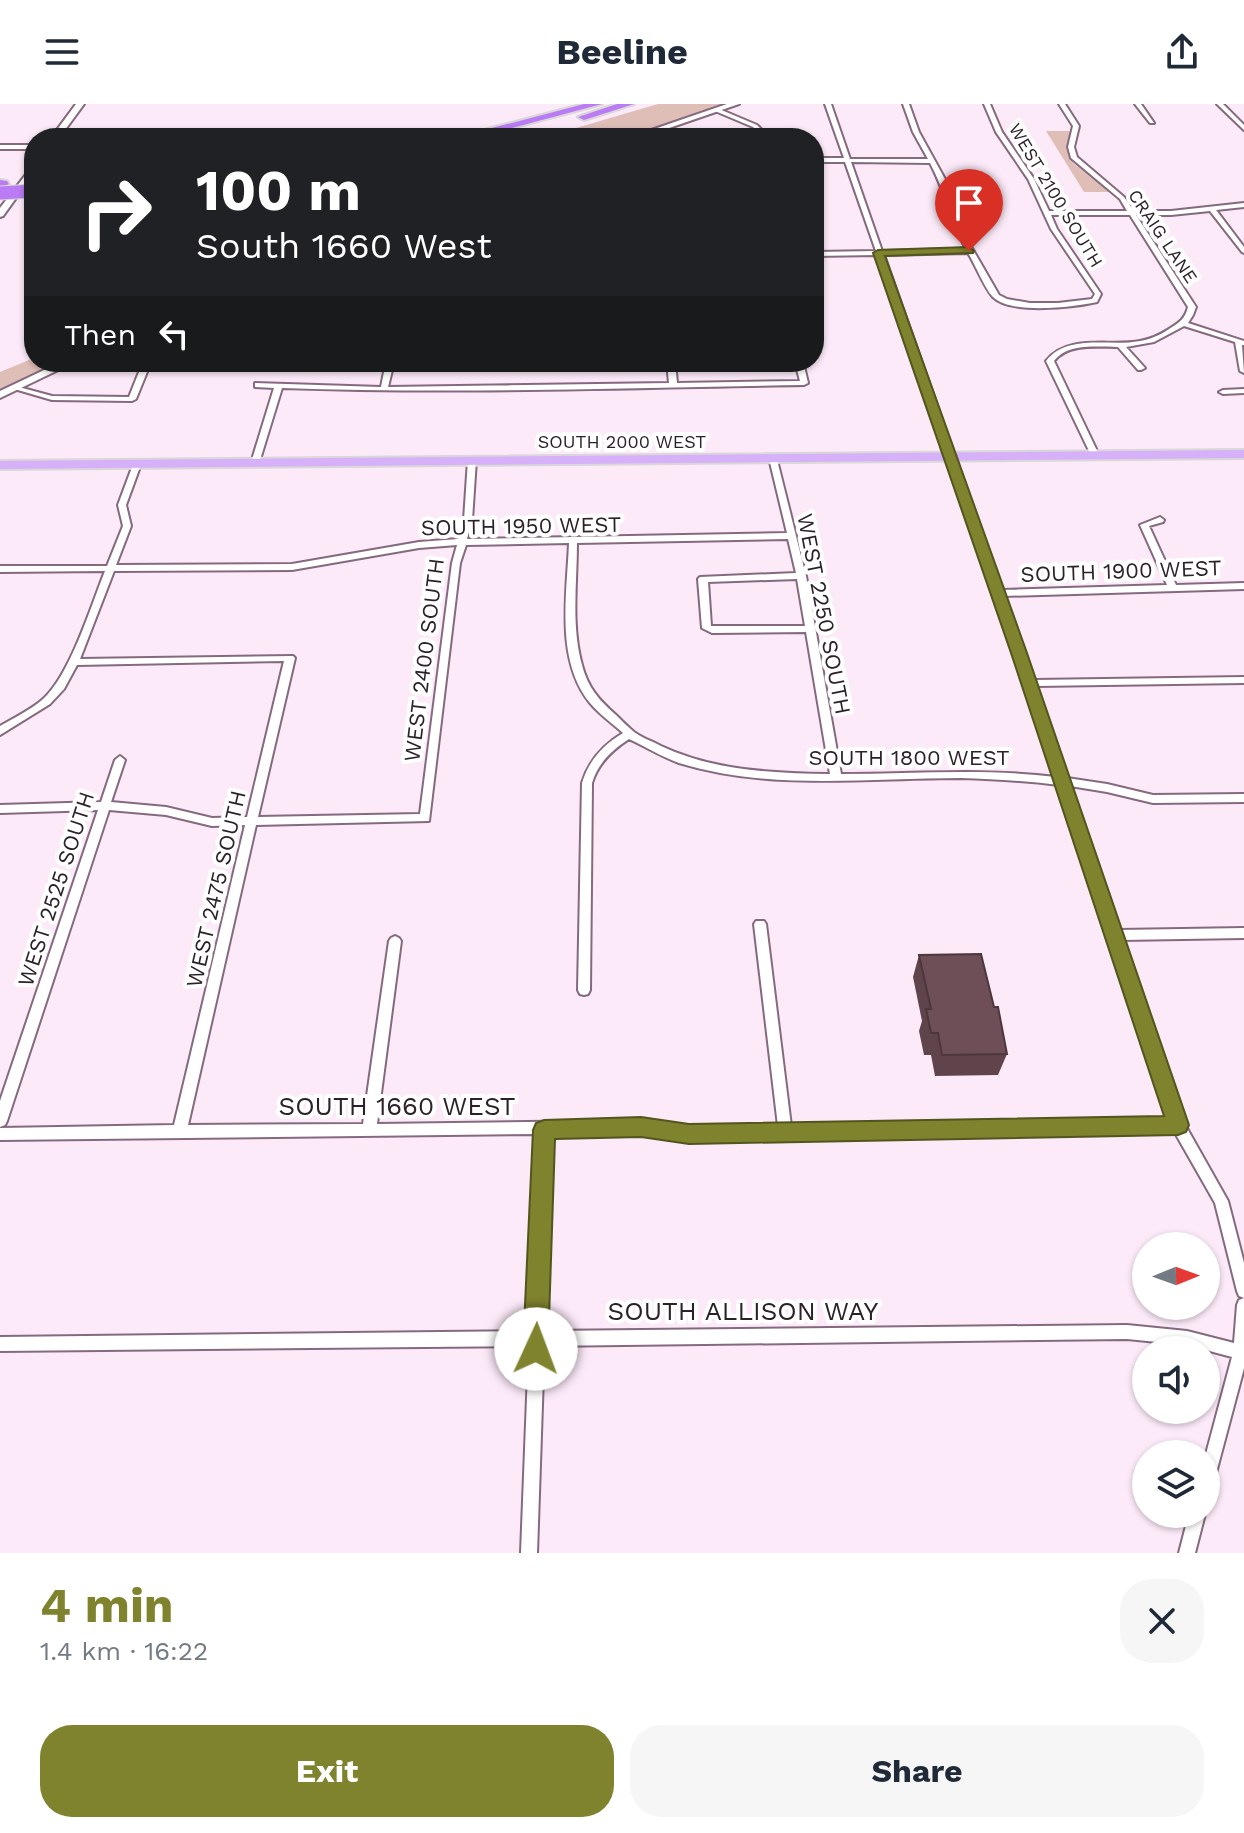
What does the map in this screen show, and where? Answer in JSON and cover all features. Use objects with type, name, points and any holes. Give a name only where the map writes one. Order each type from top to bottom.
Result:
[{"type":"highway","points":[[500,128],[597,104]]},
{"type":"highway","points":[[539,128],[629,104]]},
{"type":"highway","points":[[1,187],[24,184]]},
{"type":"highway","points":[[1,187],[24,190]]},
{"type":"main road","name":"SOUTH 2000 WEST","points":[[0,465],[1244,454]]},
{"type":"street","points":[[62,128],[80,104]]},
{"type":"street","points":[[662,128],[735,104]]},
{"type":"street","points":[[828,104],[1030,683],[1178,1125],[1221,1201],[1244,1291]]},
{"type":"street","points":[[824,254],[969,251],[906,104]]},
{"type":"street","name":"WEST 2100 SOUTH","points":[[969,251],[996,296],[1004,302],[1018,305],[1095,301],[1098,294],[1046,213],[1031,179],[999,132],[987,104]]},
{"type":"street","name":"CRAIG LANE","points":[[1062,104],[1076,126],[1071,147],[1074,158],[1110,186],[1132,213],[1188,298],[1192,312],[1184,324]]},
{"type":"street","points":[[1138,104],[1152,122]]},
{"type":"street","points":[[1220,104],[1244,128]]},
{"type":"street","points":[[717,110],[757,128]]},
{"type":"street","points":[[0,147],[24,147]]},
{"type":"street","points":[[824,160],[932,161]]},
{"type":"street","points":[[0,214],[24,181]]},
{"type":"street","points":[[1046,213],[1132,213],[1244,205]]},
{"type":"street","points":[[1211,208],[1244,251]]},
{"type":"street","points":[[1095,455],[1050,361],[1055,352],[1066,347],[1121,346],[1161,338],[1184,324],[1241,343],[1244,371]]},
{"type":"street","points":[[1121,346],[1141,368]]},
{"type":"street","points":[[0,395],[49,372]]},
{"type":"street","points":[[15,388],[52,398],[132,399],[143,372]]},
{"type":"street","points":[[384,389],[388,372]]},
{"type":"street","points":[[672,372],[673,386]]},
{"type":"street","points":[[258,385],[384,389],[804,383],[801,372]]},
{"type":"street","points":[[255,463],[278,388]]},
{"type":"street","points":[[1223,392],[1244,391]]},
{"type":"street","name":"WEST 2250 SOUTH","points":[[773,458],[801,576],[836,777]]},
{"type":"street","name":"WEST 2400 SOUTH","points":[[253,822],[425,818],[460,542],[468,520],[472,460]]},
{"type":"street","points":[[0,731],[46,702],[60,687],[74,662],[127,526],[122,505],[137,464]]},
{"type":"street","points":[[1160,520],[1144,525],[1172,586]]},
{"type":"street","name":"SOUTH 1950 WEST","points":[[0,569],[292,567],[419,545],[460,542],[790,536]]},
{"type":"street","points":[[573,542],[576,668],[593,699],[628,735],[600,757],[590,770],[587,783],[584,990]]},
{"type":"street","points":[[801,576],[703,579],[707,628],[811,629]]},
{"type":"street","name":"SOUTH 1900 WEST","points":[[999,593],[1244,586]]},
{"type":"street","name":"WEST 2475 SOUTH","points":[[74,662],[290,658],[180,1129]]},
{"type":"street","points":[[1030,683],[1244,680]]},
{"type":"street","name":"SOUTH 1800 WEST","points":[[628,735],[704,765],[771,776],[990,775],[1097,786],[1152,799],[1244,798]]},
{"type":"street","name":"WEST 2525 SOUTH","points":[[0,1121],[120,760]]},
{"type":"street","points":[[0,809],[104,806],[166,811],[212,822],[253,822]]},
{"type":"street","points":[[760,924],[785,1131]]},
{"type":"street","points":[[1114,935],[1244,933]]},
{"type":"street","points":[[369,1131],[395,941]]},
{"type":"street","name":"SOUTH 1660 WEST","points":[[0,1134],[180,1129],[369,1131],[641,1127],[689,1134],[1178,1125]]},
{"type":"street","points":[[529,1553],[544,1130]]},
{"type":"street","points":[[1218,1440],[1242,1352],[1244,1305]]},
{"type":"street","name":"SOUTH ALLISON WAY","points":[[0,1344],[1127,1332],[1187,1338],[1242,1352]]},
{"type":"street","points":[[1187,1553],[1193,1528]]},
{"type":"shaded area","points":[[658,104],[727,104],[652,128],[576,128]]},
{"type":"shaded area","points":[[1046,131],[1072,131],[1067,145],[1073,163],[1112,192],[1084,192]]},
{"type":"shaded area","points":[[24,362],[24,372],[37,372],[0,389],[0,372]]},
{"type":"building","points":[[981,954],[994,1007],[998,1007],[1007,1054],[942,1055],[938,1033],[931,1033],[926,1009],[931,1009],[919,955]]},
{"type":"route","points":[[536,1349],[544,1130],[641,1127],[689,1134],[1178,1125],[949,449],[878,253],[969,251]]}]
